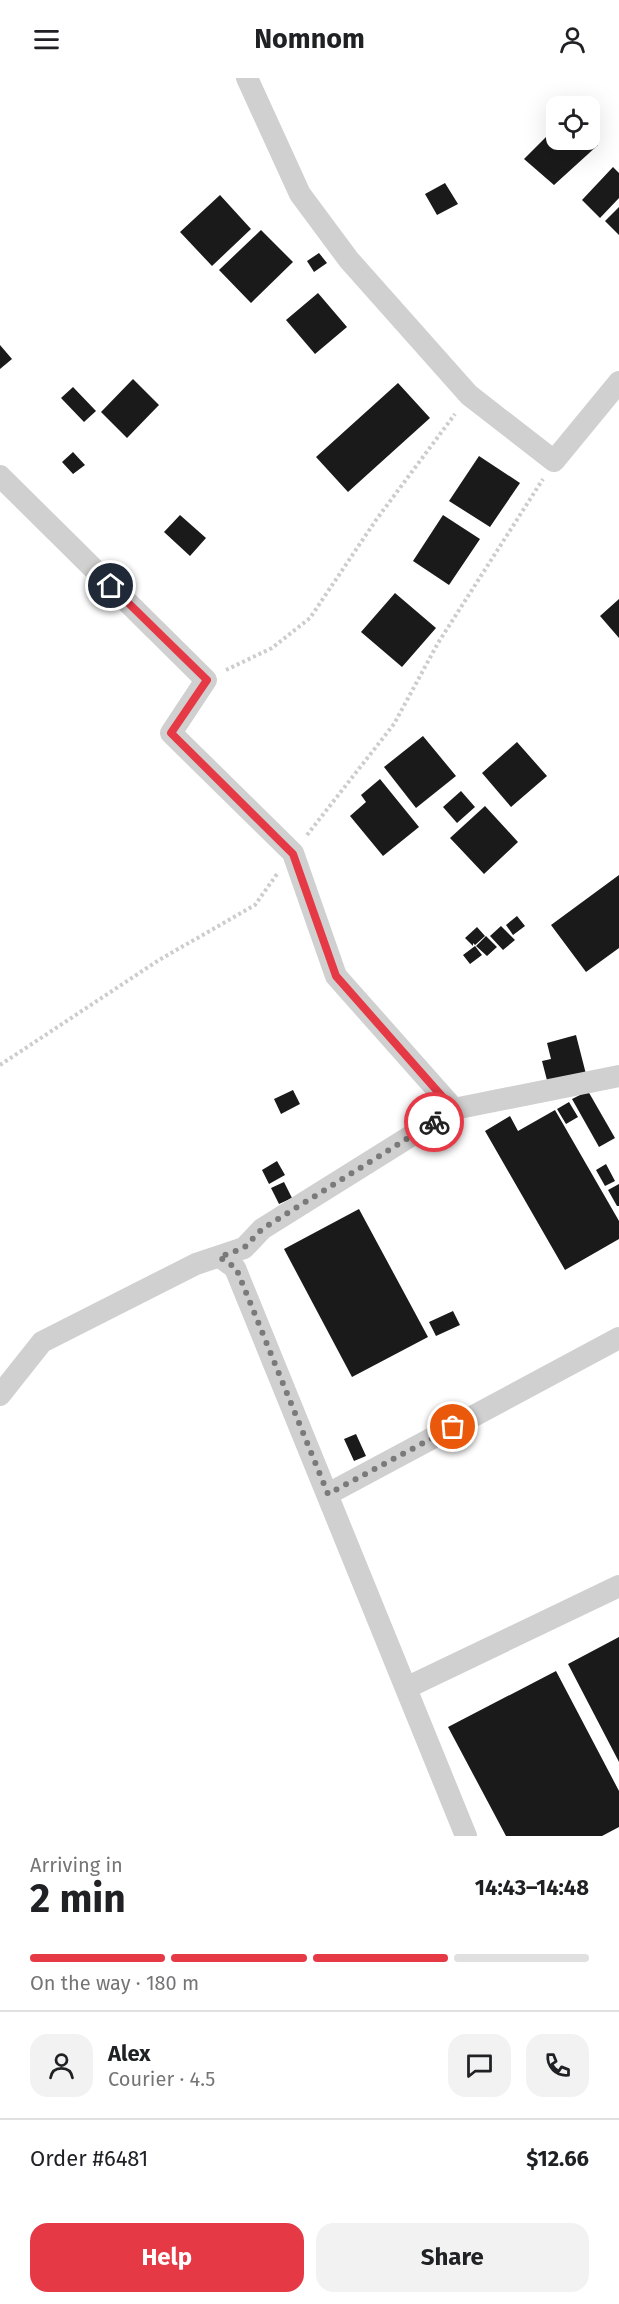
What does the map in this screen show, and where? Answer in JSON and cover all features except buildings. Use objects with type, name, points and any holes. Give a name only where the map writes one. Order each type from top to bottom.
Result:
[{"type":"street","points":[[247,78],[300,194],[349,260],[469,396],[554,461],[619,382]]},
{"type":"street","points":[[0,476],[207,680],[171,733],[293,854],[336,976],[454,1110]]},
{"type":"street","points":[[0,1395],[42,1342],[196,1264],[244,1248],[262,1229],[454,1110],[619,1076]]},
{"type":"street","points":[[219,1257],[236,1268],[466,1836]]},
{"type":"street","points":[[328,1494],[619,1338]]},
{"type":"street","points":[[406,1688],[619,1586]]},
{"type":"path","points":[[207,680],[272,648],[310,618],[376,520],[469,396]]},
{"type":"path","points":[[0,1065],[159,960],[255,904],[394,724],[438,644],[554,461]]},
{"type":"way so far","points":[[434,1122],[262,1229],[244,1248],[219,1257],[236,1268],[328,1494],[453,1427]]},
{"type":"route","points":[[111,586],[207,680],[171,733],[293,854],[303,888],[336,976],[454,1110],[434,1122]]}]
